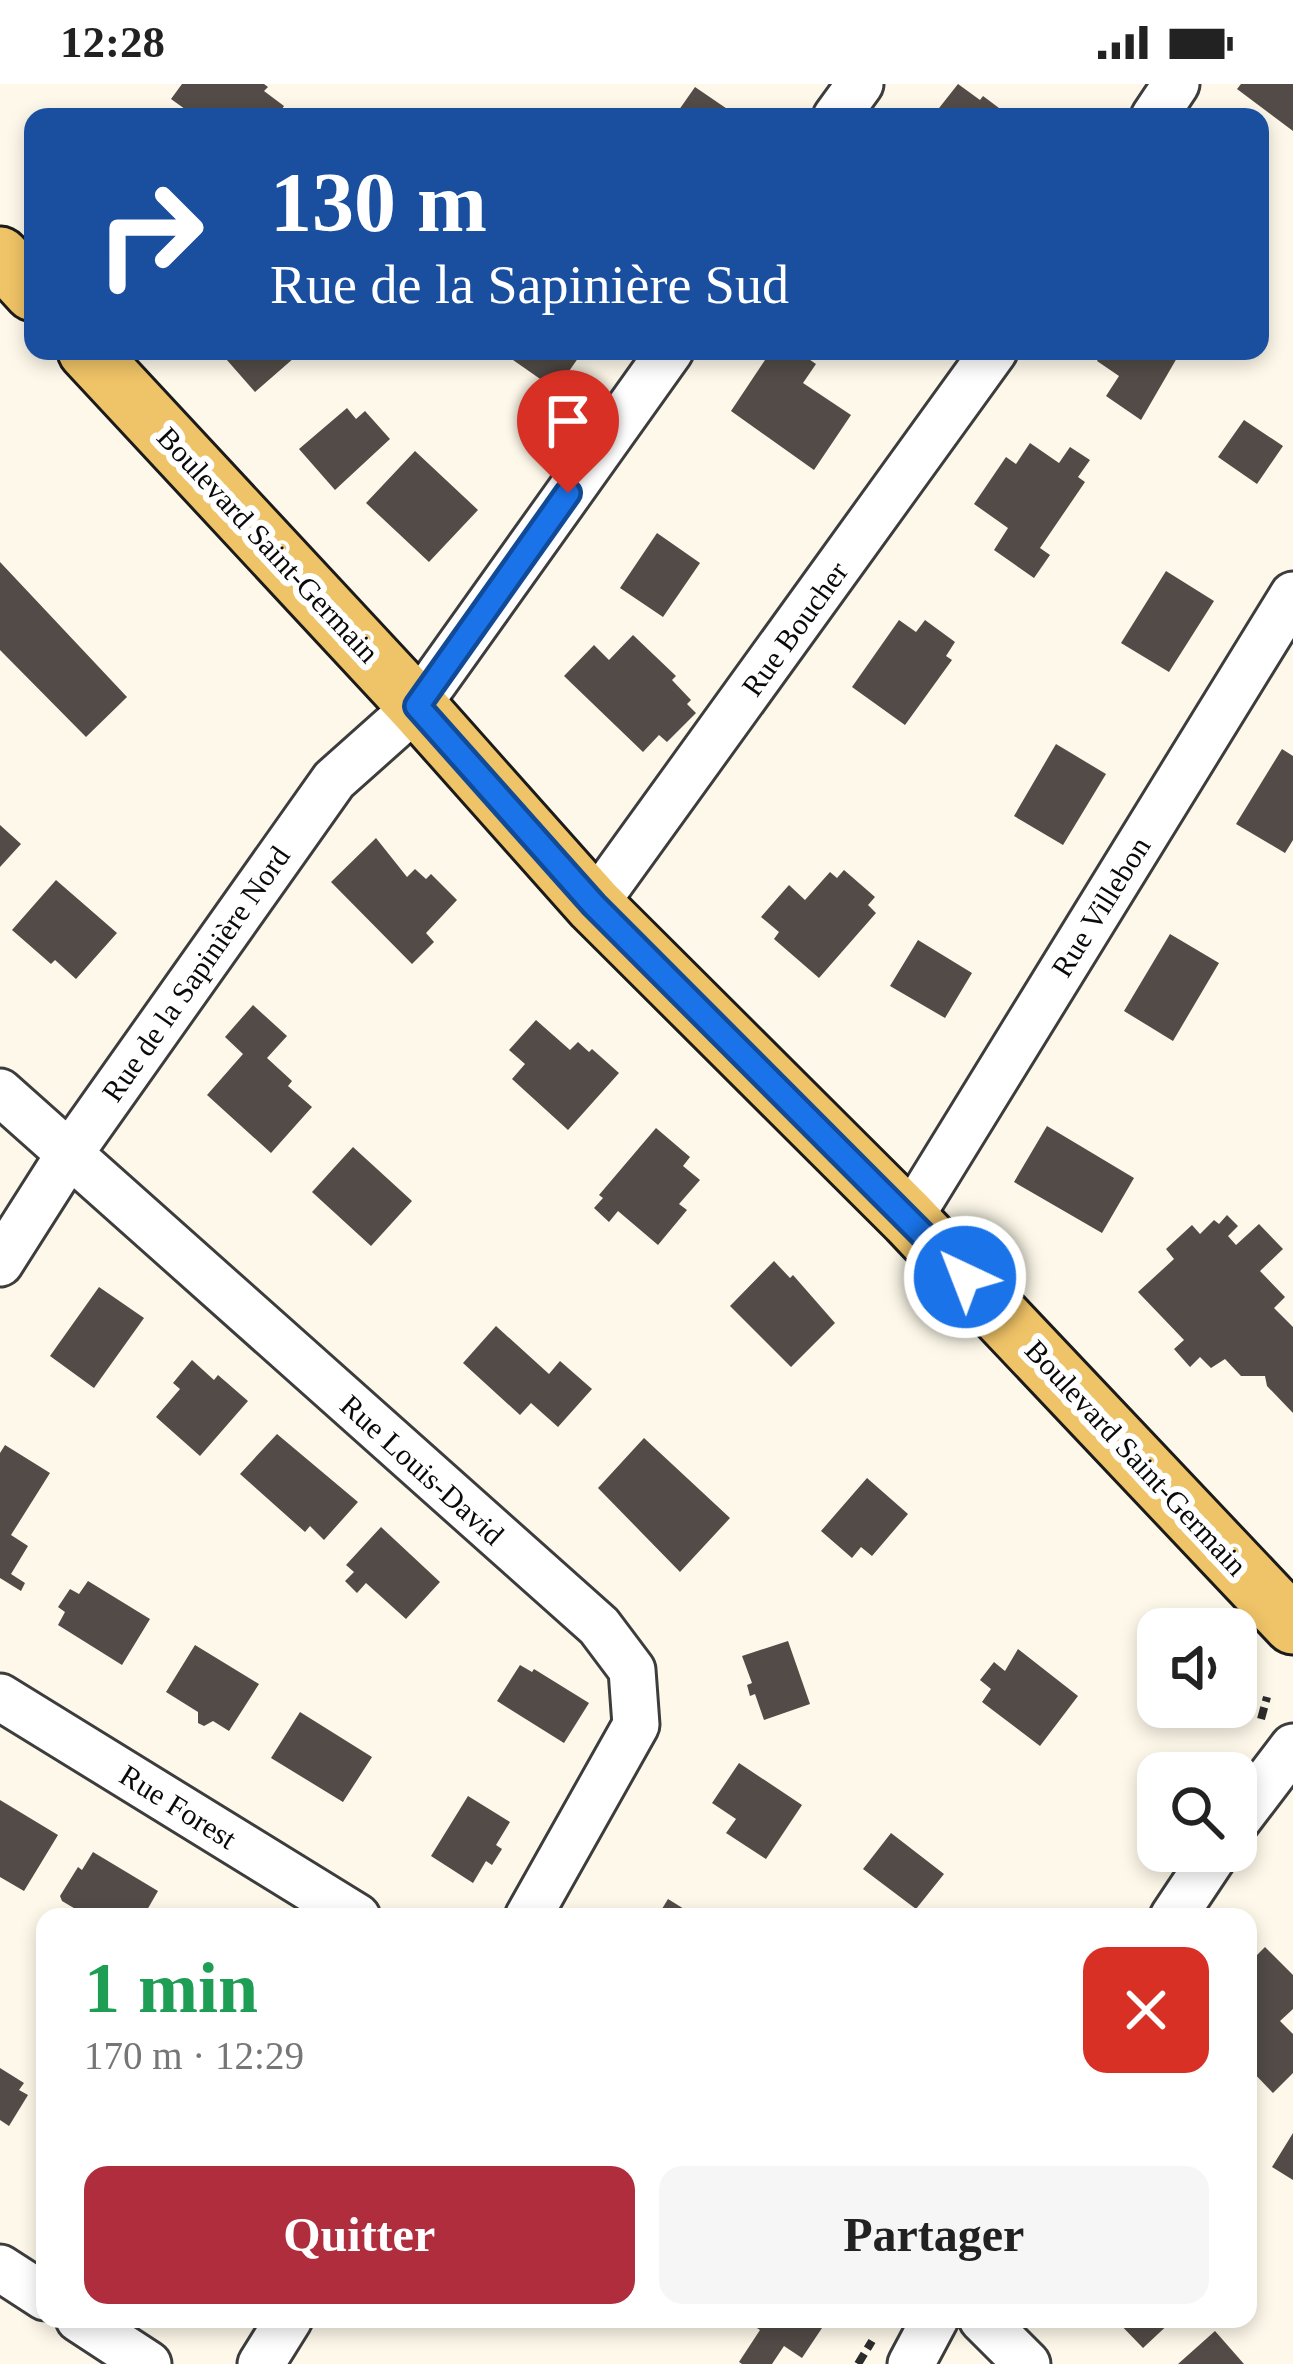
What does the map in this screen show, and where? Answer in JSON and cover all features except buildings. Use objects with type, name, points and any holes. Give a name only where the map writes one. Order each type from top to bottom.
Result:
[{"type":"main road","points":[[0,256],[24,282]]},
{"type":"main road","name":"Boulevard Saint-Germain","points":[[96,360],[594,905],[910,1219],[1293,1624]]},
{"type":"street","name":"Rue de la Sapinière Nord","points":[[0,1263],[68,1156],[334,779],[417,706],[664,360]]},
{"type":"street","name":"Rue Boucher","points":[[594,905],[988,360]]},
{"type":"street","name":"Rue Villebon","points":[[910,1219],[1293,596]]},
{"type":"street","name":"Rue Louis-David","points":[[0,1092],[599,1626],[632,1670],[636,1725],[534,1908]]},
{"type":"street","name":"Rue Forest","points":[[0,1697],[341,1908]]},
{"type":"street","points":[[1257,1794],[1293,1747]]},
{"type":"street","points":[[1179,1908],[1203,1872]]},
{"type":"street","points":[[0,2268],[36,2291]]},
{"type":"street","points":[[93,2328],[148,2364]]},
{"type":"street","points":[[261,2364],[283,2328]]},
{"type":"street","points":[[911,2364],[930,2328]]},
{"type":"street","points":[[991,2328],[1027,2364]]},
{"type":"route","points":[[568,493],[417,706],[594,905],[965,1277]]}]
